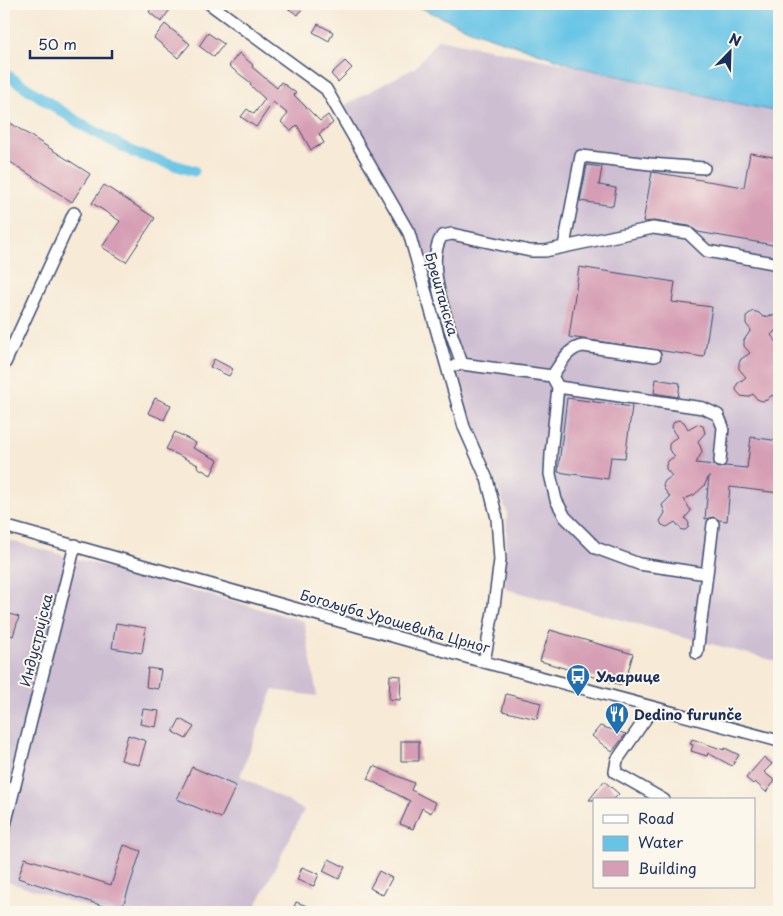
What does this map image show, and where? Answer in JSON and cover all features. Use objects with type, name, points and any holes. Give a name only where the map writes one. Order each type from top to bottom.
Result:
[{"type":"street","name":"Брештанска","points":[[210,4],[326,89],[409,233],[464,427],[487,479],[497,518],[500,560],[484,662]]},
{"type":"street","points":[[564,246],[581,156],[704,168]]},
{"type":"street","points":[[4,365],[74,213]]},
{"type":"street","points":[[462,364],[442,303],[435,272],[437,244],[442,236],[452,234],[530,251],[545,251],[653,228],[688,233],[707,251],[779,264]]},
{"type":"street","points":[[552,376],[576,347],[583,346],[655,356]]},
{"type":"street","points":[[447,368],[462,364],[552,376]]},
{"type":"street","points":[[552,376],[558,387],[550,454],[550,474],[556,500],[565,517],[596,548],[639,564],[707,574]]},
{"type":"street","points":[[558,387],[703,408],[718,416],[723,427],[720,461]]},
{"type":"street","points":[[697,653],[713,524]]},
{"type":"street","name":"Богољуба Урошевића Црног","points":[[4,526],[484,662],[779,741]]},
{"type":"street","name":"Индустријска","points":[[4,829],[75,545]]},
{"type":"street","points":[[653,708],[617,760],[615,772],[660,798]]},
{"type":"shaded area","points":[[438,39],[579,67],[779,112],[779,662],[505,589],[507,512],[461,396],[426,273],[389,187],[345,105],[416,67]]},
{"type":"shaded area","points":[[4,539],[304,621],[317,696],[273,690],[240,776],[304,810],[253,912],[104,912],[4,881]]},
{"type":"water","points":[[412,4],[779,4],[779,112],[579,67],[473,31]]},
{"type":"building","points":[[155,4],[174,4],[161,22],[149,12]]},
{"type":"building","points":[[281,4],[305,4],[298,15]]},
{"type":"building","points":[[165,24],[190,44],[178,58],[154,38]]},
{"type":"building","points":[[318,24],[333,32],[329,41],[313,32]]},
{"type":"building","points":[[208,33],[224,44],[214,57],[199,46]]},
{"type":"building","points":[[239,53],[277,88],[281,82],[296,93],[294,95],[320,121],[328,115],[333,123],[319,134],[324,143],[311,150],[297,125],[291,131],[281,122],[288,114],[273,102],[256,127],[241,117],[247,109],[254,114],[265,99],[250,85],[251,83],[229,66]]},
{"type":"building","points":[[345,61],[352,68],[338,82],[331,74]]},
{"type":"building","points":[[4,119],[90,174],[72,202],[4,158]]},
{"type":"building","points":[[750,153],[779,158],[779,246],[698,232],[689,226],[654,221],[643,222],[652,172],[744,187]]},
{"type":"building","points":[[587,165],[602,167],[599,185],[616,188],[613,206],[580,201]]},
{"type":"building","points":[[104,185],[155,218],[126,262],[102,247],[120,221],[92,203]]},
{"type":"building","points":[[579,267],[675,282],[672,302],[712,307],[704,357],[569,337]]},
{"type":"building","points":[[753,311],[763,317],[774,315],[779,320],[779,327],[771,335],[778,343],[779,403],[772,395],[767,400],[762,401],[753,394],[747,397],[741,396],[736,390],[737,384],[746,377],[739,369],[739,363],[741,359],[750,353],[744,346],[744,340],[751,330],[746,324],[746,316]]},
{"type":"building","points":[[214,359],[233,369],[229,376],[210,367]]},
{"type":"building","points":[[656,379],[680,383],[678,397],[654,393]]},
{"type":"building","points":[[155,398],[171,405],[164,420],[148,413]]},
{"type":"building","points":[[567,398],[632,407],[625,458],[611,457],[608,479],[558,472]]},
{"type":"building","points":[[678,420],[684,422],[688,429],[697,424],[703,426],[705,433],[698,441],[702,452],[696,463],[714,465],[719,468],[725,466],[747,468],[751,437],[779,441],[779,493],[730,487],[727,521],[713,517],[705,519],[709,476],[704,486],[694,495],[684,499],[691,511],[685,518],[689,523],[688,528],[682,530],[675,522],[667,527],[662,525],[660,521],[665,513],[662,505],[670,497],[663,485],[672,476],[666,469],[666,465],[675,456],[669,450],[669,445],[677,437],[672,426]]},
{"type":"building","points":[[175,432],[196,443],[193,448],[218,460],[211,475],[197,467],[198,465],[166,449]]},
{"type":"building","points":[[4,612],[19,617],[13,636],[4,633]]},
{"type":"building","points":[[116,623],[146,628],[142,653],[112,648]]},
{"type":"building","points":[[550,630],[633,654],[624,686],[540,661]]},
{"type":"building","points":[[148,668],[161,670],[158,689],[146,687]]},
{"type":"building","points":[[390,675],[401,676],[400,700],[389,699]]},
{"type":"building","points":[[506,694],[541,703],[537,719],[502,711]]},
{"type":"building","points":[[143,709],[159,711],[156,727],[140,724]]},
{"type":"building","points":[[180,719],[194,727],[186,739],[173,732]]},
{"type":"building","points":[[600,726],[626,734],[612,752],[592,736]]},
{"type":"building","points":[[128,735],[146,741],[139,765],[121,760]]},
{"type":"building","points":[[692,739],[724,750],[725,748],[739,755],[732,766],[708,753],[707,756],[691,751],[693,745],[690,744]]},
{"type":"building","points":[[401,741],[419,741],[419,761],[401,761]]},
{"type":"building","points":[[764,757],[772,764],[764,772],[775,781],[766,792],[755,782],[753,784],[746,778]]},
{"type":"building","points":[[374,766],[414,783],[411,790],[436,803],[431,813],[422,808],[413,829],[400,824],[410,801],[368,779]]},
{"type":"building","points":[[192,767],[236,786],[221,818],[177,799]]},
{"type":"building","points":[[604,781],[619,794],[615,798],[593,798],[593,800],[589,800]]},
{"type":"building","points":[[124,845],[141,851],[121,912],[18,878],[25,858],[111,885]]},
{"type":"building","points":[[329,859],[345,867],[339,879],[323,871]]},
{"type":"building","points":[[302,867],[319,874],[314,886],[297,880]]},
{"type":"building","points":[[379,871],[392,878],[383,895],[370,888]]},
{"type":"building","points":[[296,902],[321,911],[321,912],[292,912]]},
{"type":"waterway","points":[[4,73],[84,126],[135,153],[194,171]]},
{"type":"place","name":"Уљарице","points":[[578,697]]},
{"type":"place","name":"Dedino furunče","points":[[617,735]]}]
